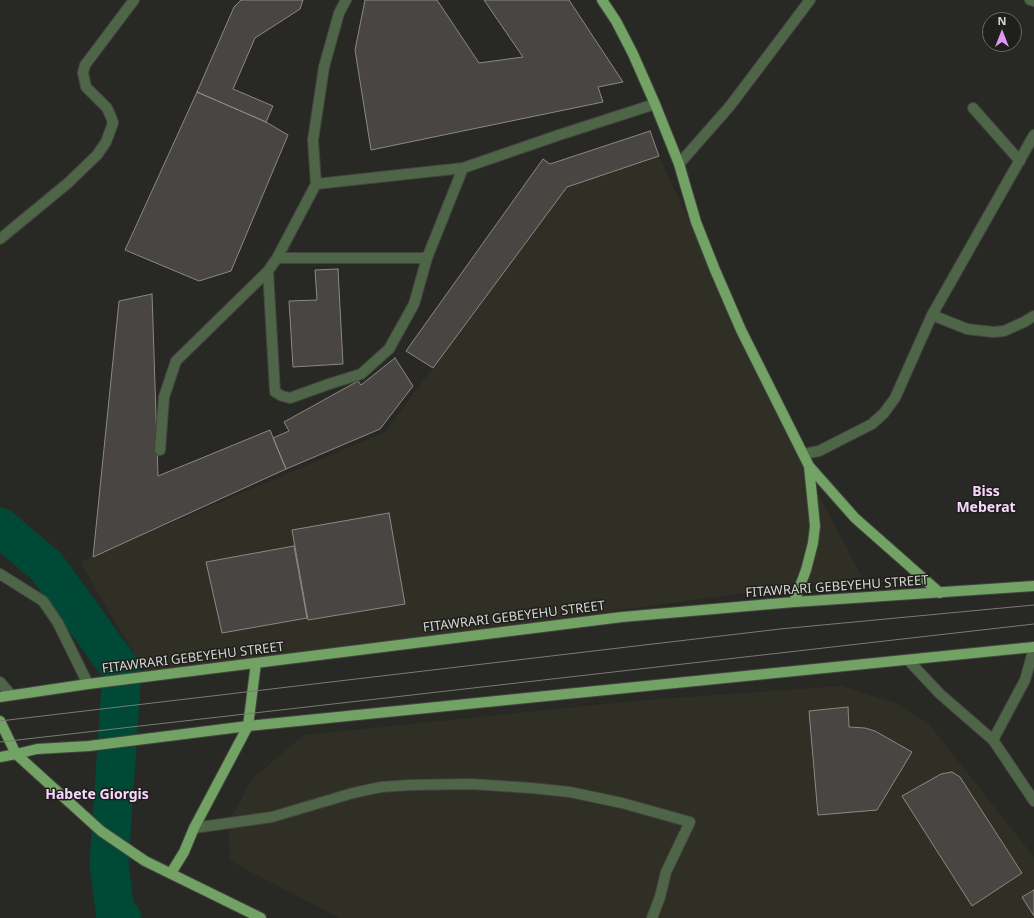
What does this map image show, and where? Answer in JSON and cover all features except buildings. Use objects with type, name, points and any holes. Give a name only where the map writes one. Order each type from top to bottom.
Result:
[{"type":"main road","points":[[602,0],[616,21],[633,54],[655,104],[679,164],[696,222],[714,270],[741,330],[809,466],[815,526],[813,543],[806,570],[794,602]]},
{"type":"main road","points":[[809,466],[855,518],[940,593]]},
{"type":"main road","name":"FITAWRARI GEBEYEHU STREET","points":[[0,697],[88,684],[622,617],[794,602],[1034,586]]},
{"type":"main road","points":[[0,757],[38,749],[89,746],[248,726],[1034,648]]},
{"type":"main road","points":[[171,873],[184,852],[194,828],[248,726],[256,663]]},
{"type":"main road","points":[[0,721],[16,754],[101,831],[145,861],[262,918]]},
{"type":"street","points":[[0,239],[68,183],[97,155],[106,142],[113,123],[112,117],[107,108],[86,86],[83,73],[85,65],[134,0]]},
{"type":"street","points":[[160,450],[164,397],[176,361],[268,271],[277,258],[316,184],[313,140],[324,67],[339,14],[346,0]]},
{"type":"street","points":[[679,164],[730,106],[810,0]]},
{"type":"street","points":[[1030,0],[1034,1]]},
{"type":"street","points":[[316,184],[464,168],[655,104]]},
{"type":"street","points":[[973,108],[1020,161]]},
{"type":"street","points":[[804,454],[819,451],[872,424],[884,413],[895,398],[932,314],[1034,135]]},
{"type":"street","points":[[268,271],[275,392],[290,398],[362,374],[389,349],[414,304],[427,258],[464,168]]},
{"type":"street","points":[[277,258],[427,258]]},
{"type":"street","points":[[932,314],[967,329],[982,332],[1004,331],[1034,316]]},
{"type":"street","points":[[0,574],[43,601],[58,623],[88,684]]},
{"type":"street","points":[[993,740],[1025,680],[1034,648]]},
{"type":"street","points":[[908,660],[940,694],[993,740],[1034,801]]},
{"type":"street","points":[[0,682],[11,695]]},
{"type":"street","points":[[194,828],[272,817],[353,792],[381,787],[471,784],[570,792],[622,803],[690,822],[666,872],[660,897],[652,918]]},
{"type":"shaded area","points":[[659,156],[799,457],[862,577],[256,660],[148,677],[80,562],[385,432],[567,187]]},
{"type":"shaded area","points":[[841,686],[896,703],[929,724],[1034,857],[1034,918],[339,918],[230,861],[228,822],[253,778],[304,735],[643,700]]},
{"type":"waterway","points":[[0,527],[47,567],[122,671],[109,864],[115,911],[122,918]]},
{"type":"tram line","points":[[0,721],[780,629],[1034,605]]},
{"type":"tram line","points":[[0,742],[1034,624]]},
{"type":"district","name":"Biss Meberat","points":[[986,500]]},
{"type":"district","name":"Habete Giorgis","points":[[97,795]]}]
